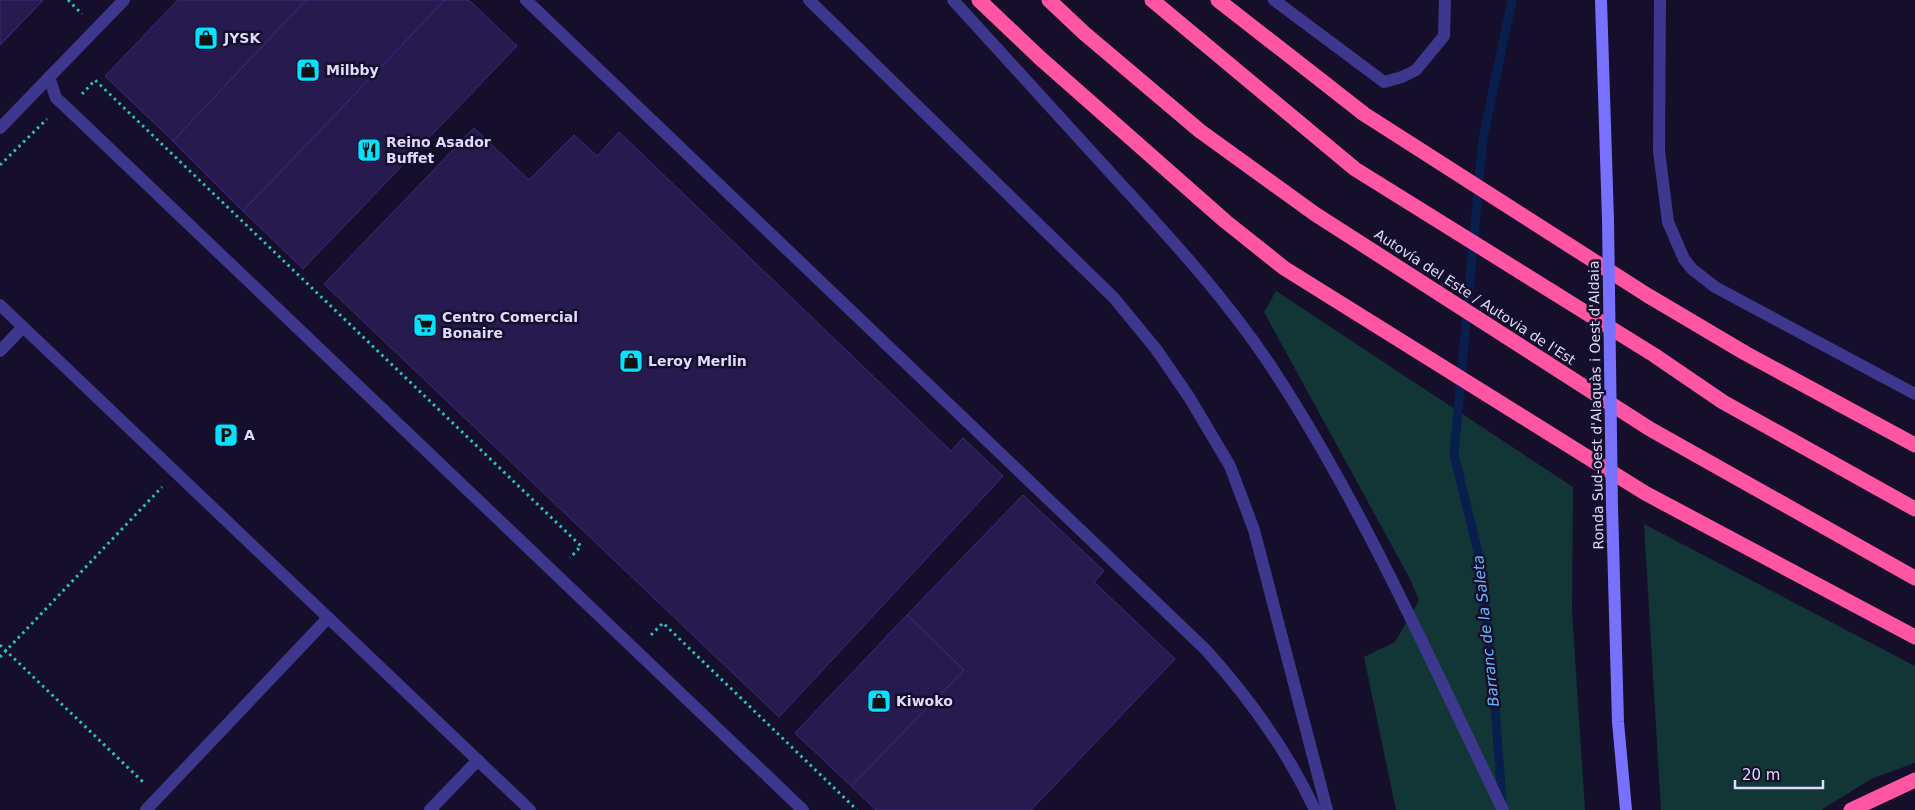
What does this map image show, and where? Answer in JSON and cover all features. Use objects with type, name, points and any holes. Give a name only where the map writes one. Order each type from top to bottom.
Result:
[{"type":"highway","points":[[979,0],[1040,58],[1217,215],[1284,268],[1645,492],[1915,637]]},
{"type":"highway","name":"Autovía del Este / Autovia de l'Est","points":[[1049,0],[1084,33],[1200,132],[1315,214],[1650,428],[1915,578]]},
{"type":"highway","points":[[1152,0],[1355,169],[1654,354],[1722,402],[1915,509]]},
{"type":"highway","points":[[1218,0],[1364,114],[1648,296],[1745,353],[1915,445]]},
{"type":"highway","points":[[1223,0],[1247,23]]},
{"type":"highway","points":[[1877,425],[1915,433]]},
{"type":"highway","points":[[1851,810],[1915,780]]},
{"type":"main road","name":"Ronda Sud-oest d'Alaquàs i Oest d'Aldaia","points":[[1601,0],[1608,220],[1612,506],[1618,722],[1626,810]]},
{"type":"street","points":[[0,128],[124,0]]},
{"type":"street","points":[[526,0],[1206,650],[1236,684],[1276,737],[1315,810]]},
{"type":"street","points":[[809,0],[1114,298],[1156,349],[1189,397],[1230,466],[1254,530],[1327,810]]},
{"type":"street","points":[[953,0],[1187,257],[1225,302],[1273,370],[1314,436],[1387,571],[1503,810]]},
{"type":"street","points":[[1274,0],[1384,82],[1402,77],[1416,70],[1444,36],[1445,0]]},
{"type":"street","points":[[1660,0],[1659,151],[1668,222],[1684,259],[1692,269],[1715,287],[1915,394]]},
{"type":"street","points":[[49,77],[56,98],[802,810]]},
{"type":"street","points":[[0,305],[530,810]]},
{"type":"street","points":[[0,351],[23,327]]},
{"type":"street","points":[[146,810],[328,618]]},
{"type":"street","points":[[430,810],[478,760]]},
{"type":"path","points":[[0,165],[46,118],[56,121],[95,80],[580,546],[567,562]]},
{"type":"path","points":[[0,657],[176,472]]},
{"type":"path","points":[[647,639],[662,623],[857,810]]},
{"type":"path","points":[[0,645],[159,797]]},
{"type":"green space","points":[[1276,291],[1573,487],[1572,611],[1585,810],[1396,810],[1364,657],[1395,642],[1419,600],[1409,577],[1264,312]]},
{"type":"green space","points":[[1644,524],[1915,666],[1915,763],[1871,779],[1821,810],[1661,810]]},
{"type":"building","points":[[0,0],[43,0],[0,45]]},
{"type":"building","points":[[0,0],[43,0],[0,45]]},
{"type":"building","name":"JYSK","points":[[178,0],[306,0],[173,141],[105,76]]},
{"type":"building","name":"Milbby","points":[[306,0],[445,0],[243,211],[173,141]]},
{"type":"building","points":[[445,0],[469,0],[517,46],[303,269],[243,211]]},
{"type":"building","name":"Leroy Merlin","points":[[474,128],[529,180],[574,135],[597,156],[619,132],[951,451],[963,438],[1003,476],[779,717],[324,284]]},
{"type":"building","points":[[1023,495],[1104,571],[1094,582],[1175,659],[1031,810],[876,810],[851,786],[964,670],[907,615]]},
{"type":"building","name":"Kiwoko","points":[[907,615],[964,670],[851,786],[795,733]]},
{"type":"waterway","name":"Barranc de la Saleta","points":[[1502,802],[1493,679],[1478,552],[1454,454],[1483,138],[1512,0]]},
{"type":"place","name":"JYSK","points":[[206,38]]},
{"type":"place","name":"Milbby","points":[[308,70]]},
{"type":"place","name":"Reino Asador Buffet","points":[[369,150]]},
{"type":"place","name":"Centro Comercial Bonaire","points":[[425,325]]},
{"type":"place","name":"Leroy Merlin","points":[[631,361]]},
{"type":"place","name":"A","points":[[226,435]]},
{"type":"place","name":"Kiwoko","points":[[879,701]]}]
